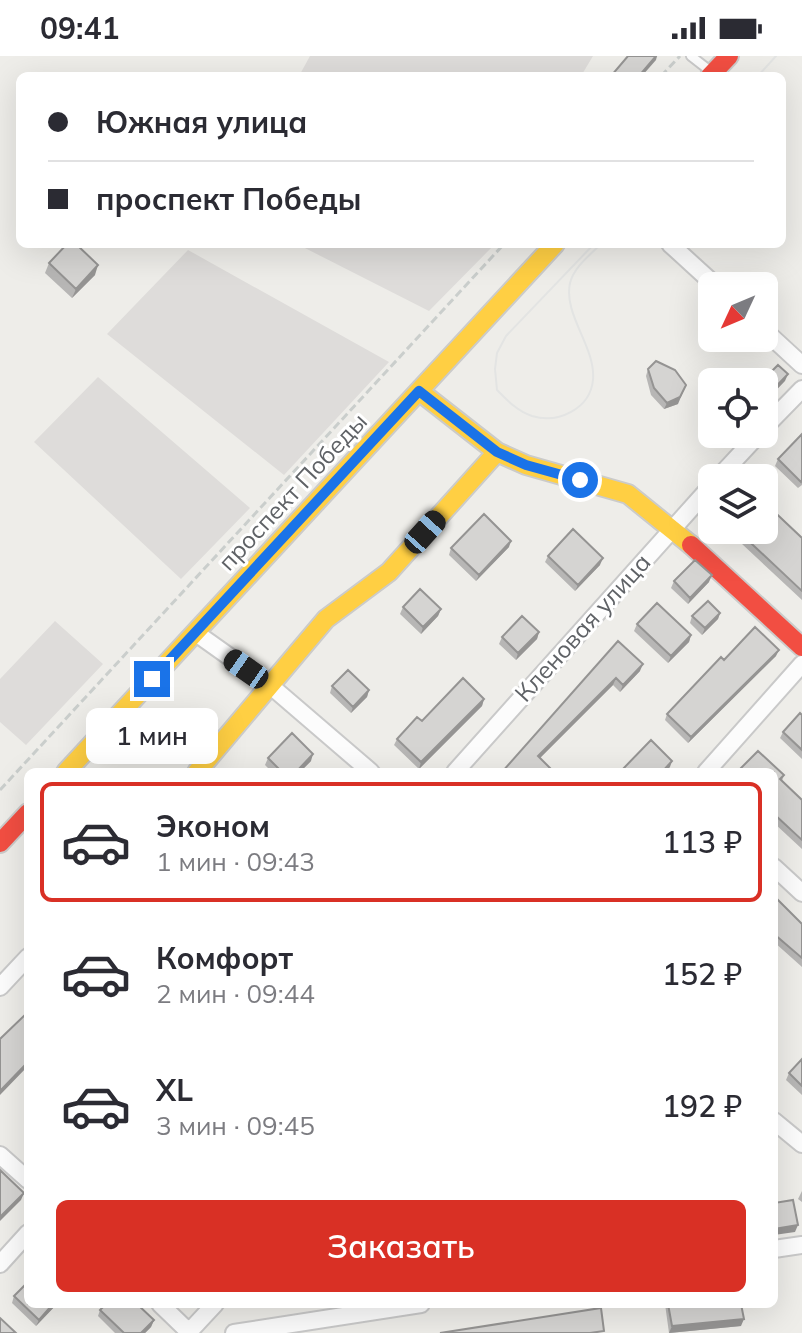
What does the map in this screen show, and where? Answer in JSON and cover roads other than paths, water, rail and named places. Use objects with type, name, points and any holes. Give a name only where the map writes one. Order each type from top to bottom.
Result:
[{"type":"street","points":[[714,72],[729,56]]},
{"type":"street","name":"проспект Победы","points":[[70,768],[551,248]]},
{"type":"street","points":[[674,248],[701,272]]},
{"type":"street","points":[[778,343],[802,365]]},
{"type":"street","points":[[778,414],[802,389]]},
{"type":"street","points":[[419,391],[497,452],[526,465],[628,494],[673,528],[802,647]]},
{"type":"street","points":[[731,464],[746,448]]},
{"type":"street","points":[[201,768],[272,687],[326,619],[389,572],[497,452]]},
{"type":"street","name":"Кленовая улица","points":[[459,768],[698,500]]},
{"type":"street","points":[[196,633],[272,687],[366,768]]},
{"type":"street","points":[[710,768],[802,664]]},
{"type":"street","points":[[0,843],[24,817]]},
{"type":"street","points":[[778,871],[802,893]]},
{"type":"street","points":[[0,987],[24,961]]},
{"type":"street","points":[[778,1124],[802,1144]]},
{"type":"street","points":[[0,1155],[24,1176]]},
{"type":"street","points":[[0,1264],[24,1237]]},
{"type":"street","points":[[778,1248],[802,1245]]},
{"type":"street","points":[[164,1308],[189,1332],[208,1333]]},
{"type":"street","points":[[189,1332],[211,1308]]},
{"type":"street","points":[[234,1333],[395,1308]]},
{"type":"lane","points":[[691,56],[710,72]]},
{"type":"tram line","points":[[762,72],[776,56]]},
{"type":"tram line","points":[[590,248],[506,336],[497,353],[497,390],[517,408],[532,416],[562,416],[579,406],[591,390],[593,368],[590,355],[569,295],[575,272],[597,248]]}]
